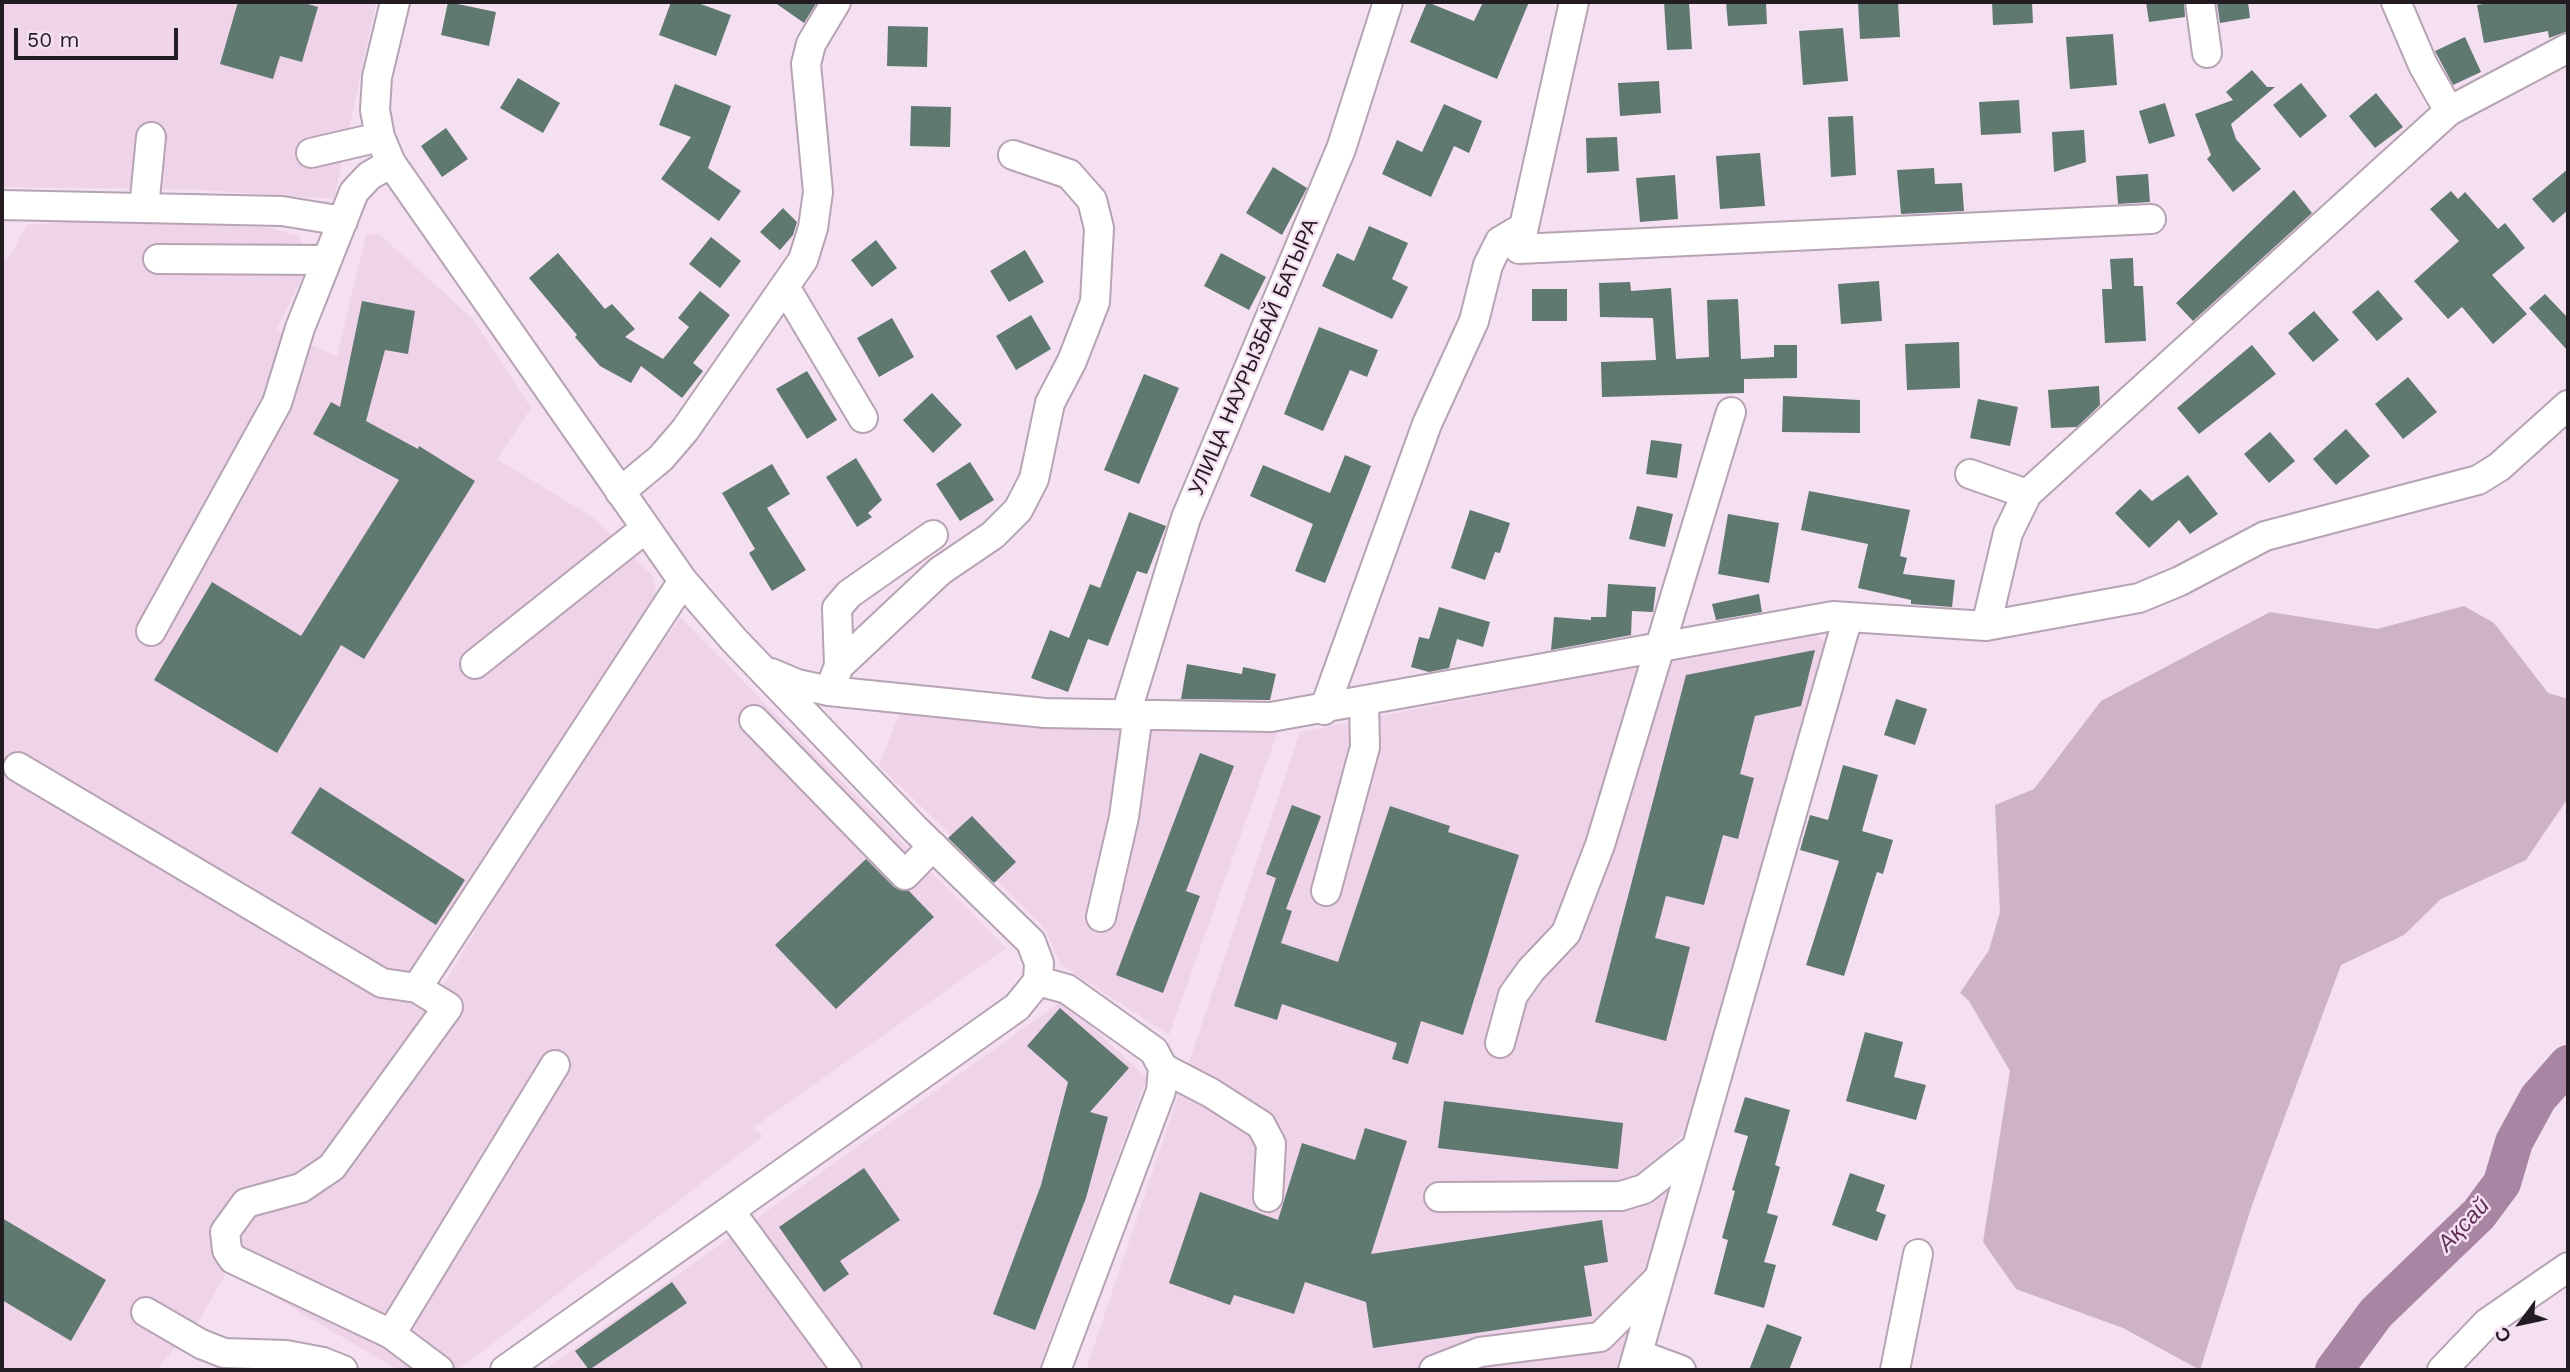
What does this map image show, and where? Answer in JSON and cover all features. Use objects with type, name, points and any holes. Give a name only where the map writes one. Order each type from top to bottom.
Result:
[{"type":"street","points":[[395,2],[377,77],[375,110],[380,137],[391,163],[684,581],[734,640],[933,846],[1031,942],[1039,963],[1038,981],[1017,1007],[505,1370]]},
{"type":"street","points":[[620,492],[661,458],[685,430],[803,260],[813,228],[818,192],[806,64],[811,44],[836,2]]},
{"type":"street","name":"УЛИЦА НАУРЫЗБАЙ БАТЫРА","points":[[1101,917],[1124,817],[1132,714],[1186,519],[1341,149],[1388,2]]},
{"type":"street","points":[[1574,2],[1519,249],[2151,219]]},
{"type":"street","points":[[2200,2],[2207,53]]},
{"type":"street","points":[[2396,2],[2423,65],[2449,111]]},
{"type":"street","points":[[1986,626],[2008,533],[2027,494],[2449,111],[2568,48]]},
{"type":"street","points":[[144,208],[151,137]]},
{"type":"street","points":[[311,153],[380,137]]},
{"type":"street","points":[[834,678],[940,571],[993,535],[1018,510],[1034,480],[1050,403],[1072,361],[1095,302],[1099,228],[1092,200],[1069,174],[1013,155]]},
{"type":"street","points":[[151,631],[277,403],[300,328],[354,192],[369,176],[391,163]]},
{"type":"street","points":[[2,205],[282,211],[343,221]]},
{"type":"street","points":[[1324,710],[1427,424],[1474,321],[1488,265],[1500,241],[1524,227]]},
{"type":"street","points":[[158,259],[327,260]]},
{"type":"street","points":[[785,287],[863,418]]},
{"type":"street","points":[[763,669],[797,684],[834,678],[1045,713],[1271,717],[1324,710],[1794,621],[1833,616],[1986,626],[2139,598],[2180,581],[2265,536],[2478,480],[2499,467],[2568,405]]},
{"type":"street","points":[[1500,1043],[1513,995],[1531,970],[1566,933],[1600,845],[1731,412]]},
{"type":"street","points":[[1970,474],[2027,494]]},
{"type":"street","points":[[475,664],[646,528]]},
{"type":"street","points":[[834,678],[837,608],[849,594],[933,535]]},
{"type":"street","points":[[418,988],[684,581]]},
{"type":"street","points":[[1681,1370],[1635,1362],[1848,617]]},
{"type":"street","points":[[1326,891],[1365,747],[1364,702]]},
{"type":"street","points":[[754,720],[905,875],[933,846]]},
{"type":"street","points":[[18,767],[382,983],[418,988],[448,1007],[332,1167],[301,1188],[246,1203],[225,1232],[227,1250],[233,1259],[391,1334],[439,1370]]},
{"type":"street","points":[[1038,981],[1067,989],[1154,1051],[1163,1068],[1161,1091],[1056,1370]]},
{"type":"street","points":[[391,1334],[555,1065]]},
{"type":"street","points":[[1163,1068],[1211,1093],[1261,1125],[1270,1144],[1268,1197]]},
{"type":"street","points":[[1438,1197],[1621,1196],[1644,1189],[1696,1148]]},
{"type":"street","points":[[730,1211],[847,1370]]},
{"type":"street","points":[[1895,1370],[1918,1254]]},
{"type":"street","points":[[2442,1370],[2487,1324],[2568,1267]]},
{"type":"street","points":[[1434,1370],[1480,1352],[1600,1337],[1659,1278]]},
{"type":"street","points":[[146,1312],[201,1344],[224,1353],[286,1356],[323,1362],[343,1370]]},
{"type":"shaded area","points":[[2,2],[376,2],[334,199],[187,189],[2,187]]},
{"type":"shaded area","points":[[98,220],[266,227],[300,236],[308,266],[276,330],[337,356],[366,235],[378,233],[473,319],[531,408],[497,459],[591,516],[653,576],[657,599],[445,919],[402,1000],[428,1012],[514,864],[680,617],[1006,948],[753,1128],[763,1136],[458,1370],[398,1370],[228,1270],[200,1319],[156,1370],[2,1370],[2,257],[8,259],[27,225]]},
{"type":"shaded area","points":[[2464,606],[2494,623],[2548,693],[2568,699],[2568,798],[2526,860],[2441,899],[2404,935],[2341,965],[2252,1205],[2200,1370],[2123,1328],[2016,1289],[1983,1242],[2010,1071],[1969,1001],[1960,993],[1989,950],[2000,912],[1995,805],[2034,789],[2101,701],[2270,612],[2377,629]]},
{"type":"shaded area","points":[[1811,631],[1827,643],[1685,1132],[1652,1167],[1668,1195],[1617,1370],[1086,1370],[1300,732]]},
{"type":"shaded area","points":[[900,712],[1065,728],[1278,731],[1169,1035],[1061,965],[1043,926],[879,765]]},
{"type":"shaded area","points":[[1063,1000],[1147,1078],[1038,1370],[544,1370]]},
{"type":"building","points":[[238,2],[301,2],[318,7],[302,62],[280,56],[273,79],[220,64]]},
{"type":"building","points":[[448,2],[496,12],[489,46],[441,35]]},
{"type":"building","points":[[671,2],[695,2],[731,15],[716,56],[659,35]]},
{"type":"building","points":[[774,2],[817,2],[804,23]]},
{"type":"building","points":[[1427,2],[1474,21],[1483,2],[1529,2],[1497,79],[1410,42]]},
{"type":"building","points":[[1664,2],[1689,2],[1692,49],[1667,50]]},
{"type":"building","points":[[1726,2],[1766,2],[1767,24],[1728,26]]},
{"type":"building","points":[[1858,2],[1898,2],[1900,37],[1860,39]]},
{"type":"building","points":[[1992,2],[2032,2],[2033,23],[1993,25]]},
{"type":"building","points":[[2146,2],[2184,2],[2185,17],[2149,22]]},
{"type":"building","points":[[2217,2],[2248,2],[2250,18],[2220,23]]},
{"type":"building","points":[[2495,2],[2568,2],[2568,31],[2549,38],[2548,31],[2484,43],[2477,5]]},
{"type":"building","points":[[888,26],[928,27],[927,67],[887,66]]},
{"type":"building","points":[[1843,28],[1848,81],[1803,85],[1799,31]]},
{"type":"building","points":[[2113,34],[2117,85],[2070,89],[2066,37]]},
{"type":"building","points":[[2465,37],[2481,72],[2453,85],[2435,51]]},
{"type":"building","points":[[2252,70],[2267,87],[2275,87],[2231,124],[2236,139],[2261,169],[2233,192],[2207,159],[2211,155],[2195,114],[2233,100],[2226,92]]},
{"type":"building","points":[[518,78],[560,103],[543,133],[500,108]]},
{"type":"building","points":[[1659,81],[1661,113],[1620,116],[1618,83]]},
{"type":"building","points":[[2301,83],[2327,116],[2300,138],[2273,105]]},
{"type":"building","points":[[675,84],[731,106],[708,168],[741,191],[719,221],[661,179],[691,137],[659,125]]},
{"type":"building","points":[[2376,93],[2403,127],[2375,148],[2349,116]]},
{"type":"building","points":[[2019,100],[2021,133],[1981,135],[1979,102]]},
{"type":"building","points":[[2165,103],[2175,136],[2149,144],[2139,111]]},
{"type":"building","points":[[1444,104],[1482,121],[1469,153],[1454,146],[1431,197],[1382,174],[1397,140],[1422,152]]},
{"type":"building","points":[[911,106],[951,107],[950,147],[910,146]]},
{"type":"building","points":[[1853,116],[1856,175],[1831,177],[1828,117]]},
{"type":"building","points":[[446,128],[468,159],[442,177],[421,146]]},
{"type":"building","points":[[2084,130],[2086,162],[2054,172],[2052,132]]},
{"type":"building","points":[[1617,137],[1619,171],[1587,173],[1586,138]]},
{"type":"building","points":[[1760,153],[1765,206],[1720,209],[1716,156]]},
{"type":"building","points":[[1273,167],[1307,188],[1282,235],[1246,213]]},
{"type":"building","points":[[1934,168],[1935,184],[1962,183],[1964,211],[1901,214],[1897,170]]},
{"type":"building","points":[[2568,169],[2568,210],[2553,223],[2532,199]]},
{"type":"building","points":[[2148,174],[2150,202],[2118,204],[2116,176]]},
{"type":"building","points":[[1675,175],[1678,219],[1640,222],[1636,178]]},
{"type":"building","points":[[2294,190],[2312,213],[2193,321],[2176,303]]},
{"type":"building","points":[[2451,191],[2458,199],[2465,192],[2498,229],[2505,223],[2525,248],[2492,275],[2527,314],[2493,344],[2462,307],[2448,319],[2414,281],[2459,241],[2430,209]]},
{"type":"building","points":[[783,208],[797,222],[793,235],[780,250],[760,232]]},
{"type":"building","points":[[1369,226],[1408,243],[1392,279],[1408,287],[1392,319],[1322,286],[1337,253],[1354,261]]},
{"type":"building","points":[[711,237],[741,261],[720,288],[689,264]]},
{"type":"building","points":[[876,240],[897,268],[872,287],[851,260]]},
{"type":"building","points":[[1025,250],[1044,282],[1009,302],[990,271]]},
{"type":"building","points":[[558,253],[605,309],[612,304],[635,329],[625,337],[663,359],[689,327],[678,318],[700,291],[730,315],[693,363],[703,371],[682,398],[641,366],[631,383],[600,366],[575,337],[577,335],[529,278]]},
{"type":"building","points":[[1221,253],[1266,277],[1249,310],[1204,286]]},
{"type":"building","points":[[2133,258],[2134,286],[2143,286],[2146,341],[2105,343],[2102,289],[2112,289],[2110,259]]},
{"type":"building","points":[[1879,281],[1882,321],[1841,324],[1838,284]]},
{"type":"building","points":[[1630,282],[1631,291],[1671,288],[1676,359],[1709,357],[1707,300],[1738,299],[1741,359],[1774,357],[1774,345],[1797,345],[1797,378],[1744,379],[1744,393],[1602,397],[1601,362],[1656,360],[1653,318],[1600,317],[1599,283]]},
{"type":"building","points":[[1532,289],[1567,289],[1567,321],[1532,321]]},
{"type":"building","points":[[2378,290],[2403,319],[2377,341],[2352,312]]},
{"type":"building","points":[[2545,294],[2568,318],[2568,351],[2529,308]]},
{"type":"building","points":[[362,301],[415,311],[408,354],[385,350],[366,421],[418,449],[419,446],[475,481],[364,659],[341,645],[277,753],[154,680],[212,582],[301,636],[399,480],[313,434],[331,402],[340,407]]},
{"type":"building","points":[[2314,311],[2339,340],[2313,362],[2288,333]]},
{"type":"building","points":[[1031,315],[1051,349],[1016,370],[996,336]]},
{"type":"building","points":[[892,318],[914,357],[879,377],[857,338]]},
{"type":"building","points":[[1319,327],[1378,350],[1367,377],[1350,370],[1323,431],[1284,414]]},
{"type":"building","points":[[1959,342],[1960,388],[1907,390],[1905,344]]},
{"type":"building","points":[[2252,345],[2276,374],[2199,434],[2177,408]]},
{"type":"building","points":[[807,371],[837,420],[807,439],[776,389]]},
{"type":"building","points":[[1144,374],[1179,388],[1139,484],[1104,470]]},
{"type":"building","points":[[2408,377],[2437,412],[2403,439],[2375,404]]},
{"type":"building","points":[[2099,386],[2100,405],[2077,427],[2051,428],[2048,390]]},
{"type":"building","points":[[932,393],[962,425],[933,453],[903,420]]},
{"type":"building","points":[[1783,396],[1860,400],[1860,433],[1782,432]]},
{"type":"building","points":[[1978,399],[2018,407],[2010,446],[1970,438]]},
{"type":"building","points":[[2346,429],[2370,456],[2336,485],[2313,459]]},
{"type":"building","points":[[2270,432],[2295,461],[2269,483],[2244,454]]},
{"type":"building","points":[[1651,440],[1682,444],[1677,478],[1646,474]]},
{"type":"building","points":[[1345,455],[1371,466],[1325,583],[1295,571],[1313,524],[1250,496],[1263,465],[1330,493]]},
{"type":"building","points":[[856,458],[882,500],[868,513],[872,517],[857,527],[826,477]]},
{"type":"building","points":[[970,462],[994,500],[960,521],[936,484]]},
{"type":"building","points":[[772,464],[790,494],[767,508],[806,570],[772,591],[749,553],[755,549],[722,493]]},
{"type":"building","points":[[2188,475],[2218,514],[2190,534],[2179,520],[2149,548],[2115,513],[2140,489],[2152,501]]},
{"type":"building","points":[[1809,491],[1910,510],[1900,556],[1907,558],[1903,574],[1955,580],[1952,607],[1911,604],[1911,600],[1858,588],[1868,544],[1801,530]]},
{"type":"building","points":[[1637,506],[1673,514],[1665,547],[1629,539]]},
{"type":"building","points":[[1470,510],[1510,523],[1500,553],[1495,552],[1485,580],[1451,568]]},
{"type":"building","points":[[1129,512],[1166,526],[1147,574],[1137,571],[1108,646],[1088,639],[1068,692],[1031,678],[1050,630],[1069,638],[1090,584],[1100,588]]},
{"type":"building","points":[[1728,514],[1779,523],[1769,583],[1718,574]]},
{"type":"building","points":[[1608,584],[1656,587],[1653,612],[1632,611],[1631,635],[1551,650],[1554,617],[1591,620],[1591,617],[1606,617]]},
{"type":"building","points":[[1759,594],[1762,612],[1716,620],[1712,604]]},
{"type":"building","points":[[1439,607],[1490,622],[1483,647],[1457,639],[1449,668],[1429,672],[1411,667],[1419,637],[1429,639]]},
{"type":"building","points":[[1815,650],[1801,706],[1755,716],[1740,774],[1754,778],[1738,839],[1723,835],[1704,905],[1666,896],[1655,938],[1690,947],[1666,1041],[1595,1022],[1686,675]]},
{"type":"building","points":[[1187,664],[1242,674],[1243,667],[1276,674],[1270,700],[1181,699]]},
{"type":"building","points":[[1896,699],[1927,709],[1915,745],[1884,735]]},
{"type":"building","points":[[1200,753],[1234,766],[1186,891],[1200,896],[1163,993],[1116,975]]},
{"type":"building","points":[[1843,765],[1878,775],[1862,831],[1893,840],[1883,874],[1877,872],[1844,976],[1806,965],[1839,861],[1800,850],[1810,815],[1828,820]]},
{"type":"building","points":[[320,787],[465,880],[436,925],[291,833]]},
{"type":"building","points":[[1292,805],[1321,816],[1286,909],[1292,911],[1281,943],[1338,962],[1390,806],[1450,826],[1448,832],[1519,855],[1463,1035],[1421,1021],[1408,1064],[1392,1059],[1397,1043],[1282,1004],[1277,1020],[1234,1006],[1276,878],[1266,874]]},
{"type":"building","points":[[972,816],[1016,862],[994,883],[948,838]]},
{"type":"building","points":[[866,859],[894,887],[909,891],[934,917],[836,1009],[775,945]]},
{"type":"building","points":[[1060,1008],[1129,1068],[1090,1112],[1108,1117],[1086,1198],[1035,1330],[993,1314],[1041,1185],[1068,1082],[1027,1046]]},
{"type":"building","points":[[1865,1032],[1903,1042],[1894,1077],[1926,1085],[1916,1120],[1846,1101]]},
{"type":"building","points":[[1745,1097],[1790,1110],[1775,1165],[1780,1167],[1767,1213],[1778,1216],[1764,1262],[1776,1265],[1764,1308],[1714,1294],[1728,1240],[1722,1238],[1735,1191],[1732,1190],[1748,1136],[1734,1132]]},
{"type":"building","points":[[1444,1101],[1623,1123],[1618,1169],[1438,1148]]},
{"type":"building","points":[[1365,1128],[1407,1141],[1371,1254],[1602,1220],[1608,1262],[1584,1266],[1592,1316],[1373,1348],[1366,1302],[1305,1282],[1294,1314],[1234,1295],[1230,1305],[1169,1283],[1200,1192],[1278,1220],[1302,1143],[1355,1160]]},
{"type":"building","points":[[864,1168],[900,1220],[840,1261],[849,1274],[824,1292],[779,1227]]},
{"type":"building","points":[[1850,1173],[1885,1185],[1876,1211],[1886,1215],[1877,1241],[1832,1225]]},
{"type":"building","points":[[2,1218],[106,1280],[71,1341],[2,1300]]},
{"type":"building","points":[[672,1282],[687,1303],[589,1370],[575,1351]]},
{"type":"building","points":[[1767,1324],[1802,1337],[1789,1370],[1749,1370]]},
{"type":"waterway","name":"Ақсай","points":[[2334,1370],[2376,1313],[2479,1214],[2502,1183],[2514,1142],[2538,1098],[2568,1064]]}]
